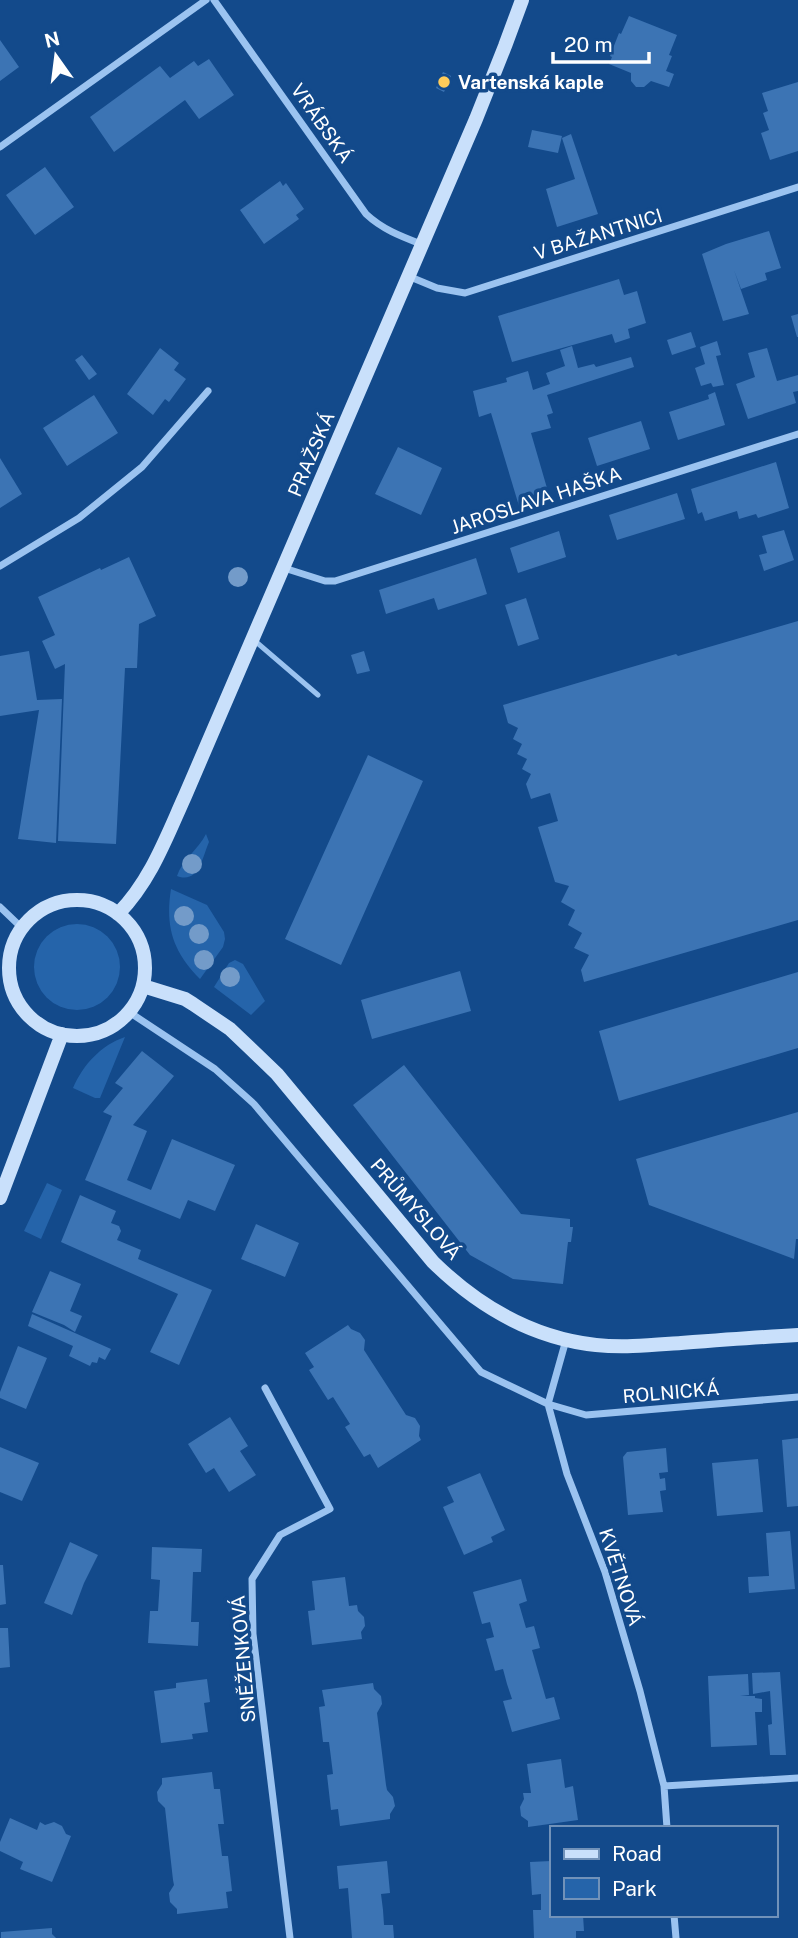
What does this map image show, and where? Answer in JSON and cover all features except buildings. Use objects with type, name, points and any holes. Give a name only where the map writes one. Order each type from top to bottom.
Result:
[{"type":"main road","name":"PRAŽSKÁ","points":[[118,914],[151,872],[481,107],[522,0]]},
{"type":"main road","points":[[90,901],[118,914],[130,925],[144,954],[143,986],[137,1000],[129,1012],[106,1030],[77,1036],[48,1030],[25,1011],[16,999],[12,985],[10,955],[22,928],[46,908],[60,902],[90,901]]},
{"type":"main road","name":"PRŮMYSLOVÁ","points":[[143,986],[185,999],[230,1029],[276,1074],[433,1262],[481,1303],[504,1316],[534,1330],[566,1340],[596,1345],[619,1346],[798,1335]]},
{"type":"main road","points":[[0,1198],[62,1034]]},
{"type":"street","points":[[0,147],[206,0]]},
{"type":"street","name":"VRÁBSKÁ","points":[[214,0],[366,214],[378,225],[421,244]]},
{"type":"street","name":"V BAŽANTNICI","points":[[408,276],[437,288],[465,293],[798,187]]},
{"type":"street","points":[[0,566],[79,518],[142,467],[208,391]]},
{"type":"street","name":"JAROSLAVA HAŠKA","points":[[284,568],[324,581],[335,581],[798,434]]},
{"type":"street","points":[[0,907],[22,928]]},
{"type":"street","name":"ROLNICKÁ","points":[[129,1012],[215,1069],[254,1104],[481,1373],[548,1404],[586,1415],[798,1397]]},
{"type":"street","points":[[548,1404],[566,1340]]},
{"type":"street","name":"SNĚŽENKOVÁ","points":[[265,1388],[330,1509],[280,1535],[252,1579],[253,1634],[290,1938]]},
{"type":"street","name":"KVĚTNOVÁ","points":[[548,1404],[567,1474],[605,1572],[640,1691],[664,1786],[667,1826]]},
{"type":"street","points":[[664,1786],[798,1778]]},
{"type":"street","points":[[674,1917],[676,1938]]},
{"type":"lane","points":[[253,639],[318,695]]},
{"type":"green space","points":[[206,834],[209,842],[199,868],[190,876],[177,876],[183,865]]},
{"type":"green space","points":[[171,889],[207,905],[224,932],[223,947],[200,979],[183,959],[173,938],[169,915]]},
{"type":"green space","points":[[69,924],[85,924],[108,936],[117,950],[120,967],[117,984],[108,998],[85,1010],[69,1010],[53,1003],[41,991],[34,975],[34,959],[41,943],[53,931]]},
{"type":"green space","points":[[235,960],[243,964],[265,1001],[251,1015],[214,987],[229,963]]},
{"type":"green space","points":[[125,1037],[100,1098],[73,1088],[94,1057],[108,1045]]},
{"type":"green space","points":[[47,1183],[62,1190],[41,1239],[24,1231]]},
{"type":"place","name":"Vartenská kaple","points":[[444,82]]}]
